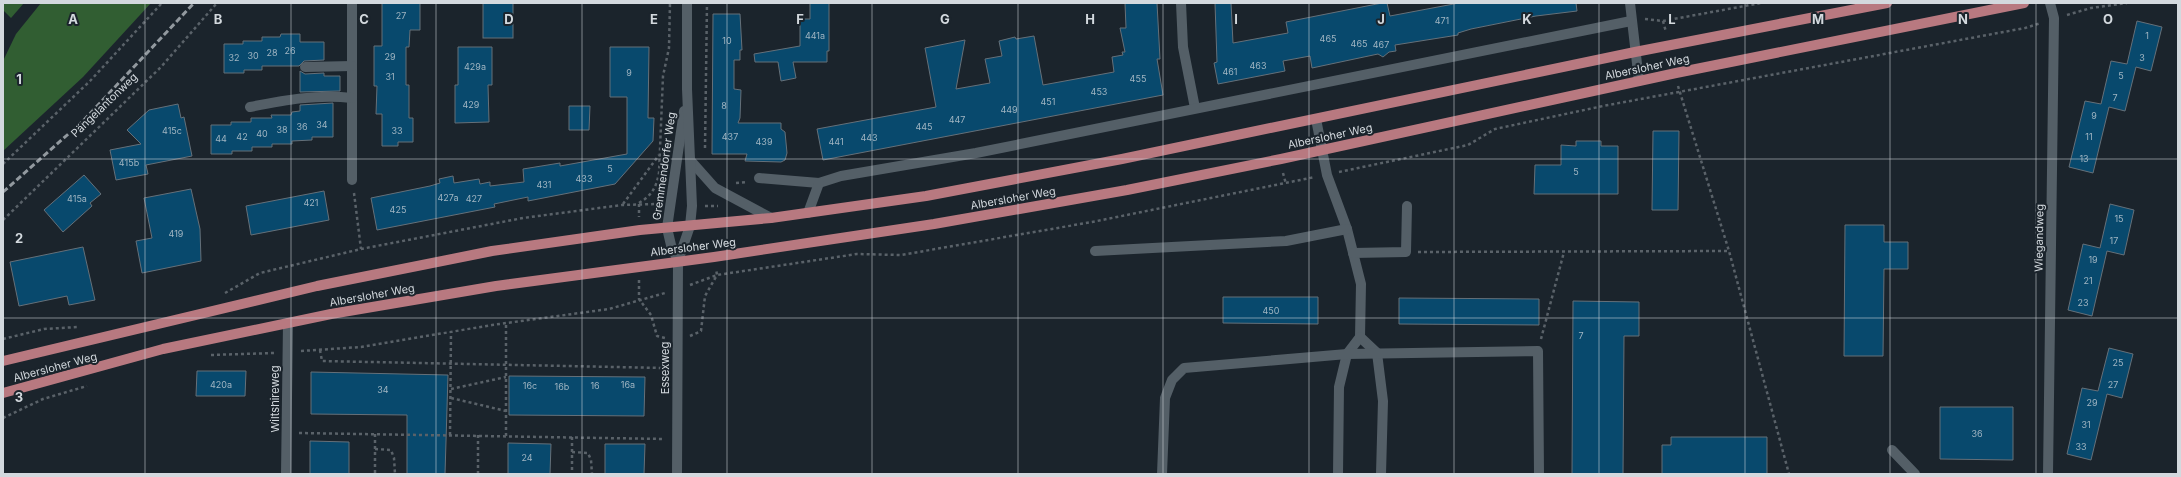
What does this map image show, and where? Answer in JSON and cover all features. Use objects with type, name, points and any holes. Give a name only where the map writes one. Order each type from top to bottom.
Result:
[{"type":"main road","name":"Albersloher Weg","points":[[3,361],[332,283],[492,251],[667,228],[771,218],[934,194],[1122,159],[1635,52],[1887,3]]},
{"type":"main road","name":"Albersloher Weg","points":[[3,393],[163,349],[288,323],[496,286],[714,257],[934,224],[1127,190],[1322,150],[1639,81],[2024,3]]},
{"type":"street","points":[[352,3],[352,180]]},
{"type":"street","name":"Gremmendorfer Weg","points":[[678,261],[690,226],[691,161],[687,89],[687,3]]},
{"type":"street","points":[[1181,3],[1183,47],[1195,108]]},
{"type":"street","points":[[1630,3],[1630,20],[1639,81]]},
{"type":"street","name":"Wiegandweg","points":[[2048,474],[2054,18],[2050,3]]},
{"type":"street","points":[[759,178],[819,183],[841,176],[976,153],[1195,108],[1412,66],[1630,20]]},
{"type":"street","points":[[305,67],[352,66]]},
{"type":"street","name":"Gremmendorfer Weg","points":[[678,261],[671,245],[667,228],[687,89]]},
{"type":"street","points":[[250,107],[299,98],[326,95],[352,98]]},
{"type":"street","points":[[1316,119],[1327,175],[1348,229],[1361,284],[1360,337],[1347,354],[1339,387],[1338,474]]},
{"type":"street","points":[[691,161],[715,188],[771,218]]},
{"type":"street","points":[[808,213],[819,183]]},
{"type":"street","points":[[1353,253],[1406,252],[1407,206]]},
{"type":"street","points":[[1096,252],[1286,241],[1348,229]]},
{"type":"street","name":"Essexweg","points":[[677,474],[676,369],[678,261]]},
{"type":"street","name":"Wiltshireweg","points":[[286,474],[288,323]]},
{"type":"street","points":[[1360,337],[1377,353],[1384,401],[1381,474]]},
{"type":"street","points":[[1162,474],[1166,398],[1172,380],[1184,368],[1347,354],[1538,351],[1538,474]]},
{"type":"street","points":[[1892,450],[1915,474]]},
{"type":"path","points":[[3,164],[90,81],[162,3]]},
{"type":"path","name":"Pängelantonweg","points":[[3,220],[161,67],[217,3]]},
{"type":"path","name":"Gremmendorfer Weg","points":[[622,205],[639,204],[650,196],[656,187],[659,174],[663,76],[669,48],[670,3]]},
{"type":"path","points":[[705,156],[707,3]]},
{"type":"path","points":[[1663,21],[1761,3]]},
{"type":"path","points":[[205,355],[287,352],[361,347],[506,323],[609,309],[639,299],[678,290],[717,275],[857,254],[908,254],[1092,222],[1468,145],[1495,129],[2025,28],[2091,8],[2127,3]]},
{"type":"path","points":[[1679,93],[1729,252],[1789,474]]},
{"type":"path","points":[[224,293],[260,273],[361,249],[522,218],[622,205],[659,155]]},
{"type":"path","points":[[352,180],[361,249]]},
{"type":"path","points":[[709,206],[711,224]]},
{"type":"path","points":[[1406,252],[1729,252]]},
{"type":"path","points":[[1538,351],[1564,252]]},
{"type":"path","points":[[639,299],[651,315],[657,336],[677,341],[702,331],[705,296],[717,275],[714,257]]},
{"type":"path","points":[[506,323],[506,436]]},
{"type":"path","points":[[3,339],[55,328],[85,327]]},
{"type":"path","points":[[450,435],[452,363],[451,332]]},
{"type":"path","points":[[320,350],[322,361],[654,367],[676,369]]},
{"type":"path","points":[[451,389],[506,377]]},
{"type":"path","points":[[3,418],[43,398],[90,386]]},
{"type":"path","points":[[451,398],[506,411]]},
{"type":"path","points":[[286,432],[677,439]]},
{"type":"path","points":[[375,434],[375,474]]},
{"type":"path","points":[[478,435],[478,474]]},
{"type":"path","points":[[572,437],[572,474]]},
{"type":"path","points":[[375,449],[391,450],[394,458],[395,474]]},
{"type":"path","points":[[572,452],[588,453],[591,460],[592,474]]},
{"type":"green space","points":[[3,3],[24,3],[11,18],[3,10]]},
{"type":"green space","points":[[41,3],[151,3],[83,77],[3,151],[3,61],[16,34]]},
{"type":"building","points":[[382,3],[420,3],[420,30],[410,30],[409,47],[406,47],[406,85],[409,85],[409,118],[413,118],[413,142],[398,142],[398,146],[382,146],[382,114],[376,114],[377,86],[374,86],[374,46],[382,46]]},
{"type":"building","points":[[483,3],[513,3],[513,38],[483,38]]},
{"type":"building","points":[[810,3],[829,3],[829,51],[827,51],[827,62],[793,62],[796,78],[781,81],[778,62],[755,62],[754,54],[800,46],[800,19],[810,19]]},
{"type":"building","points":[[1125,3],[1157,3],[1160,59],[1157,59],[1163,95],[823,160],[817,129],[936,107],[925,48],[965,40],[956,89],[990,83],[985,59],[1002,56],[999,41],[1015,37],[1016,39],[1034,36],[1043,85],[1114,72],[1112,57],[1123,55],[1122,52],[1125,52],[1120,28],[1126,28]]},
{"type":"building","points":[[1215,3],[1231,3],[1233,43],[1288,33],[1286,22],[1382,3],[1387,3],[1390,16],[1459,3],[1576,3],[1577,11],[1536,16],[1471,29],[1458,33],[1458,35],[1395,45],[1396,51],[1389,52],[1383,57],[1378,54],[1312,68],[1310,56],[1283,61],[1285,71],[1218,84],[1214,63],[1217,62]]},
{"type":"building","points":[[713,14],[740,14],[742,50],[740,50],[740,60],[734,60],[734,89],[741,90],[740,118],[738,123],[781,123],[781,129],[785,132],[787,153],[785,160],[781,162],[745,161],[747,154],[712,154]]},
{"type":"building","points":[[2137,21],[2162,27],[2151,71],[2136,67],[2125,111],[2109,107],[2093,173],[2069,167],[2085,101],[2101,104],[2111,61],[2127,64]]},
{"type":"building","points":[[281,34],[300,34],[300,42],[324,42],[324,60],[304,61],[299,66],[262,66],[262,70],[244,70],[244,73],[224,73],[224,44],[243,44],[243,41],[262,41],[262,37],[280,37]]},
{"type":"building","points":[[458,47],[492,47],[492,85],[488,85],[489,122],[455,123],[455,85],[458,85]]},
{"type":"building","points":[[610,47],[649,47],[648,118],[654,118],[653,141],[615,184],[528,201],[528,197],[494,204],[495,207],[377,230],[371,198],[430,186],[440,183],[439,179],[453,176],[454,183],[479,179],[480,184],[490,182],[490,186],[524,182],[523,169],[560,163],[560,166],[627,154],[627,97],[610,97]]},
{"type":"building","points":[[300,71],[305,74],[324,73],[324,76],[340,76],[340,91],[300,92]]},
{"type":"building","points":[[333,103],[333,137],[312,137],[312,140],[292,141],[292,144],[272,144],[272,147],[252,147],[252,151],[232,151],[232,154],[211,154],[211,125],[231,125],[231,122],[251,122],[251,118],[272,118],[271,115],[291,115],[292,112],[300,111],[300,105]]},
{"type":"building","points":[[178,104],[181,118],[184,117],[192,156],[146,165],[148,174],[116,180],[110,150],[141,144],[127,130],[149,110]]},
{"type":"building","points":[[569,106],[590,106],[589,130],[569,130]]},
{"type":"building","points":[[1653,131],[1679,131],[1678,210],[1652,210]]},
{"type":"building","points":[[1576,141],[1601,141],[1601,146],[1618,146],[1618,194],[1534,194],[1535,165],[1561,165],[1561,145],[1576,146]]},
{"type":"building","points":[[84,175],[101,194],[90,203],[92,206],[63,232],[44,210]]},
{"type":"building","points":[[191,189],[200,229],[201,261],[142,273],[136,241],[152,238],[144,198]]},
{"type":"building","points":[[324,191],[329,220],[251,235],[246,206]]},
{"type":"building","points":[[2110,204],[2134,210],[2124,255],[2107,251],[2092,316],[2068,310],[2083,244],[2100,248]]},
{"type":"building","points":[[1845,225],[1884,225],[1884,242],[1908,242],[1908,269],[1884,269],[1883,356],[1844,356]]},
{"type":"building","points":[[83,247],[95,300],[69,305],[67,296],[19,306],[10,262]]},
{"type":"building","points":[[1223,297],[1318,297],[1318,324],[1223,323]]},
{"type":"building","points":[[1399,298],[1539,299],[1539,325],[1399,324]]},
{"type":"building","points":[[1573,301],[1639,302],[1639,336],[1624,336],[1623,474],[1572,474]]},
{"type":"building","points":[[2109,348],[2133,354],[2122,398],[2107,394],[2091,460],[2067,454],[2082,388],[2098,391]]},
{"type":"building","points":[[197,371],[246,371],[245,396],[196,396]]},
{"type":"building","points":[[311,372],[448,375],[445,474],[407,474],[407,415],[311,414]]},
{"type":"building","points":[[509,376],[645,377],[644,416],[509,415]]},
{"type":"building","points":[[1940,407],[2013,407],[2013,460],[1940,459]]},
{"type":"building","points":[[1671,437],[1767,437],[1767,474],[1662,474],[1662,445],[1671,445]]},
{"type":"building","points":[[310,441],[349,442],[349,474],[310,474]]},
{"type":"building","points":[[508,443],[551,444],[550,474],[508,474]]},
{"type":"building","points":[[605,444],[645,444],[644,474],[605,474]]},
{"type":"railway","points":[[3,192],[83,121],[194,3]]}]
